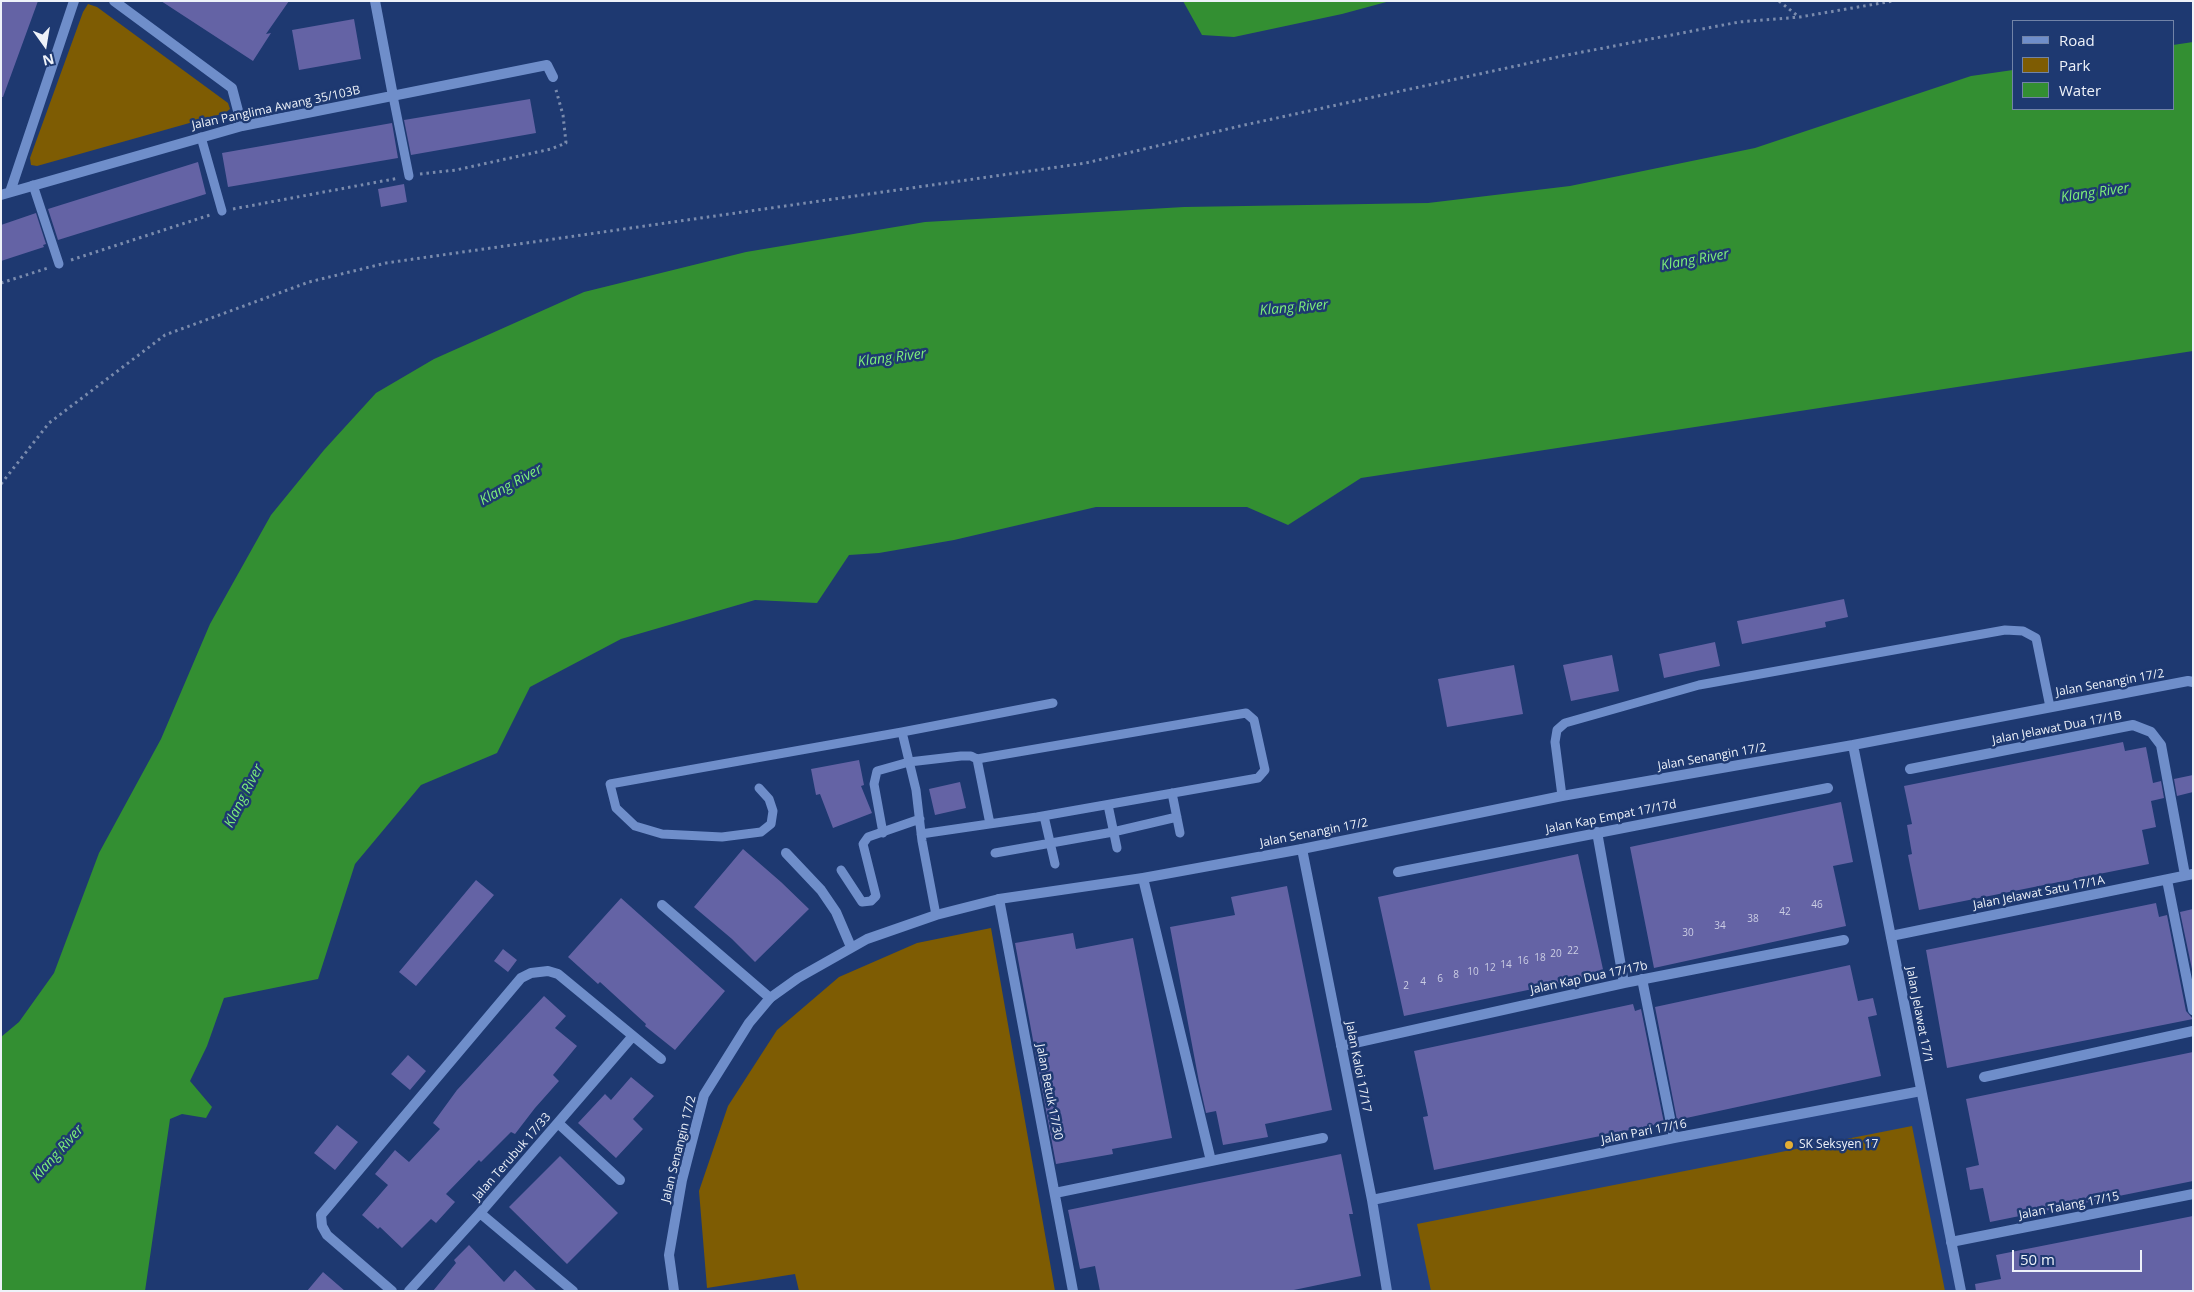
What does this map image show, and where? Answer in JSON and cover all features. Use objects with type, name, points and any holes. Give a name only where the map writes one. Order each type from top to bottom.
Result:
[{"type":"street","points":[[6,194],[74,1]]},
{"type":"street","points":[[114,1],[232,88],[242,126]]},
{"type":"street","points":[[375,1],[394,96]]},
{"type":"street","name":"Jalan Panglima Awang 35/103B","points":[[6,194],[242,126],[547,65],[553,77]]},
{"type":"street","name":"Jalan Senangin 17/2","points":[[674,1291],[669,1255],[682,1180],[704,1095],[749,1023],[770,998],[798,978],[851,947],[906,924],[1000,899],[1143,878],[1302,849],[1562,796],[1853,745],[2188,681],[2193,682]]},
{"type":"street","name":"Jalan Jelawat Dua 17/1B","points":[[1910,769],[2134,725],[2151,732],[2160,745],[2189,874]]},
{"type":"street","name":"Jalan Jelawat 17/1","points":[[1853,745],[1960,1291]]},
{"type":"street","name":"Jalan Kap Empat 17/17d","points":[[1398,872],[1828,788]]},
{"type":"street","points":[[1597,832],[1624,983]]},
{"type":"street","name":"Jalan Kaloi 17/17","points":[[1302,849],[1372,1200],[1387,1291]]},
{"type":"street","points":[[786,853],[826,897],[836,912],[851,947]]},
{"type":"street","name":"Jalan Jelawat Satu 17/1A","points":[[1891,936],[2189,874]]},
{"type":"street","points":[[1143,878],[1211,1161]]},
{"type":"street","points":[[2167,880],[2193,1010]]},
{"type":"street","name":"Jalan Betuk 17/30","points":[[1000,899],[1073,1291]]},
{"type":"street","points":[[662,905],[770,998]]},
{"type":"street","name":"Jalan Kap Dua 17/17b","points":[[1341,1046],[1642,979],[1844,940]]},
{"type":"street","points":[[392,1291],[326,1235],[322,1226],[321,1215],[521,978],[531,973],[548,970],[558,974],[660,1059]]},
{"type":"street","points":[[1642,979],[1674,1138]]},
{"type":"street","points":[[1984,1077],[2193,1031]]},
{"type":"street","name":"Jalan Terubuk 17/33","points":[[409,1291],[480,1213],[632,1037]]},
{"type":"street","name":"Jalan Pari 17/16","points":[[1372,1200],[1674,1138],[1921,1091]]},
{"type":"street","points":[[558,1123],[620,1180]]},
{"type":"street","points":[[1056,1193],[1323,1138]]},
{"type":"street","name":"Jalan Talang 17/15","points":[[1951,1242],[2193,1194]]},
{"type":"street","points":[[480,1213],[573,1291]]},
{"type":"lane","points":[[394,96],[409,176]]},
{"type":"lane","points":[[201,137],[222,211]]},
{"type":"lane","points":[[33,185],[59,264]]},
{"type":"lane","points":[[1562,796],[1554,742],[1557,730],[1565,723],[1700,686],[1747,677],[2005,630],[2023,630],[2036,638],[2050,707]]},
{"type":"lane","points":[[759,788],[769,799],[773,811],[771,824],[761,832],[722,838],[662,834],[635,826],[616,808],[610,784],[1053,703]]},
{"type":"lane","points":[[883,833],[874,784],[877,771],[909,762],[961,756],[977,758],[1235,713],[1246,713],[1254,720],[1265,770],[1258,778],[1044,816],[921,834]]},
{"type":"lane","points":[[902,732],[920,819],[936,915]]},
{"type":"lane","points":[[977,758],[990,824]]},
{"type":"lane","points":[[1172,793],[1180,833]]},
{"type":"lane","points":[[1108,805],[1117,848]]},
{"type":"lane","points":[[1044,816],[1055,864]]},
{"type":"lane","points":[[995,853],[1114,832],[1177,817]]},
{"type":"lane","points":[[841,870],[862,902],[871,901],[876,896],[863,844],[868,837],[920,819]]},
{"type":"path","points":[[1779,1],[1800,18]]},
{"type":"path","points":[[1,484],[49,423],[165,335],[309,282],[386,263],[1086,163],[1240,126],[1562,56],[1739,22],[1800,18],[1893,1]]},
{"type":"path","points":[[1,283],[222,211],[409,176],[456,170],[551,149],[566,143],[563,115],[553,77]]},
{"type":"shaded area","name":"SK Seksyen 17","points":[[1921,1091],[1961,1291],[1387,1291],[1372,1200]]},
{"type":"green space","points":[[88,4],[97,7],[228,103],[230,109],[225,113],[37,166],[31,165],[30,158],[83,12]]},
{"type":"green space","points":[[991,928],[1055,1291],[799,1291],[795,1274],[707,1288],[699,1191],[728,1106],[777,1030],[839,977],[917,943]]},
{"type":"green space","name":"SK Seksyen 17","points":[[1912,1126],[1945,1291],[1431,1291],[1417,1224]]},
{"type":"water","points":[[1183,1],[1390,1],[1342,14],[1234,37],[1202,35]]},
{"type":"water","name":"Klang River","points":[[2193,42],[2193,351],[1361,478],[1288,525],[1247,507],[1096,507],[954,540],[879,553],[849,555],[817,603],[755,600],[621,639],[530,687],[497,753],[421,785],[355,864],[318,979],[224,998],[207,1046],[190,1081],[212,1107],[206,1118],[182,1114],[170,1119],[145,1291],[1,1291],[1,1037],[19,1022],[54,973],[99,853],[161,739],[210,624],[271,515],[324,450],[376,393],[434,359],[584,292],[746,252],[925,222],[1184,207],[1428,203],[1570,186],[1755,148],[1971,76],[2012,70],[2012,110],[2174,110],[2174,45]]},
{"type":"building","points":[[1,1],[38,1],[3,97],[1,97]]},
{"type":"building","points":[[161,1],[289,1],[266,34],[271,33],[253,61]]},
{"type":"building","points":[[354,19],[361,59],[299,70],[292,30]]},
{"type":"building","points":[[530,99],[536,133],[411,155],[404,120]]},
{"type":"building","points":[[392,123],[398,158],[228,187],[222,153]]},
{"type":"building","points":[[198,162],[206,194],[58,240],[48,209]]},
{"type":"building","points":[[404,184],[407,202],[381,207],[378,189]]},
{"type":"building","points":[[36,213],[46,244],[43,245],[44,247],[1,261],[1,225]]},
{"type":"building","points":[[1844,599],[1848,617],[1825,622],[1826,627],[1742,644],[1737,621]]},
{"type":"building","points":[[1715,642],[1720,666],[1664,678],[1659,654]]},
{"type":"building","points":[[1612,655],[1619,691],[1571,701],[1563,665]]},
{"type":"building","points":[[1514,665],[1523,714],[1447,727],[1438,679]]},
{"type":"building","points":[[2123,742],[2125,751],[2146,747],[2153,783],[2161,781],[2164,798],[2151,801],[2156,827],[2142,830],[2149,864],[1919,910],[1908,855],[1912,854],[1907,825],[1912,824],[1904,786]]},
{"type":"building","points":[[859,760],[864,785],[861,786],[872,813],[833,828],[820,794],[816,795],[811,769]]},
{"type":"building","points":[[2193,775],[2193,792],[2177,796],[2174,779]]},
{"type":"building","points":[[960,782],[966,808],[935,815],[929,789]]},
{"type":"building","points":[[1841,802],[1853,862],[1833,866],[1846,926],[1654,968],[1630,847]]},
{"type":"building","points":[[743,849],[809,909],[755,962],[732,939],[694,907]]},
{"type":"building","points":[[1578,854],[1604,974],[1404,1016],[1378,897]]},
{"type":"building","points":[[476,880],[494,895],[416,986],[399,972]]},
{"type":"building","points":[[1287,886],[1332,1110],[1265,1124],[1268,1137],[1223,1145],[1216,1111],[1206,1113],[1170,927],[1235,915],[1231,897]]},
{"type":"building","points":[[621,898],[725,991],[675,1050],[645,1026],[646,1024],[600,982],[598,984],[568,957]]},
{"type":"building","points":[[2156,903],[2159,917],[2167,915],[2186,1011],[2193,1019],[1947,1068],[1926,950]]},
{"type":"building","points":[[2193,909],[2193,974],[2180,912]]},
{"type":"building","points":[[1073,933],[1076,949],[1133,938],[1172,1138],[1112,1149],[1113,1154],[1056,1164],[1015,943]]},
{"type":"building","points":[[503,949],[517,960],[508,972],[494,961]]},
{"type":"building","points":[[1850,965],[1858,1001],[1873,998],[1877,1015],[1868,1017],[1881,1076],[1677,1120],[1655,1007]]},
{"type":"building","points":[[544,996],[566,1016],[555,1028],[577,1046],[553,1075],[559,1081],[515,1134],[511,1132],[481,1162],[479,1160],[446,1194],[455,1202],[436,1223],[431,1219],[402,1248],[380,1227],[378,1229],[362,1215],[388,1185],[375,1174],[395,1150],[409,1162],[440,1129],[433,1123],[457,1090]]},
{"type":"building","points":[[1633,1004],[1635,1011],[1641,1009],[1664,1123],[1434,1170],[1423,1117],[1428,1116],[1414,1051]]},
{"type":"building","points":[[2193,1052],[2193,1181],[1990,1222],[1983,1188],[1970,1190],[1966,1168],[1979,1165],[1966,1099]]},
{"type":"building","points":[[408,1055],[426,1071],[410,1090],[391,1074]]},
{"type":"building","points":[[631,1077],[654,1096],[633,1119],[643,1129],[616,1158],[578,1123],[605,1094],[611,1100]]},
{"type":"building","points":[[337,1125],[358,1142],[335,1170],[314,1153]]},
{"type":"building","points":[[1341,1154],[1353,1214],[1349,1214],[1361,1276],[1289,1291],[1100,1291],[1095,1266],[1080,1269],[1068,1210]]},
{"type":"building","points":[[560,1156],[618,1213],[567,1264],[509,1207]]},
{"type":"building","points":[[2193,1216],[2193,1291],[1976,1291],[1975,1284],[2001,1279],[1996,1255]]},
{"type":"building","points":[[469,1245],[504,1282],[515,1270],[537,1291],[433,1291],[456,1263],[454,1260]]},
{"type":"building","points":[[323,1272],[345,1291],[307,1291]]},
{"type":"place","name":"SK Seksyen 17","points":[[1789,1145]]}]
